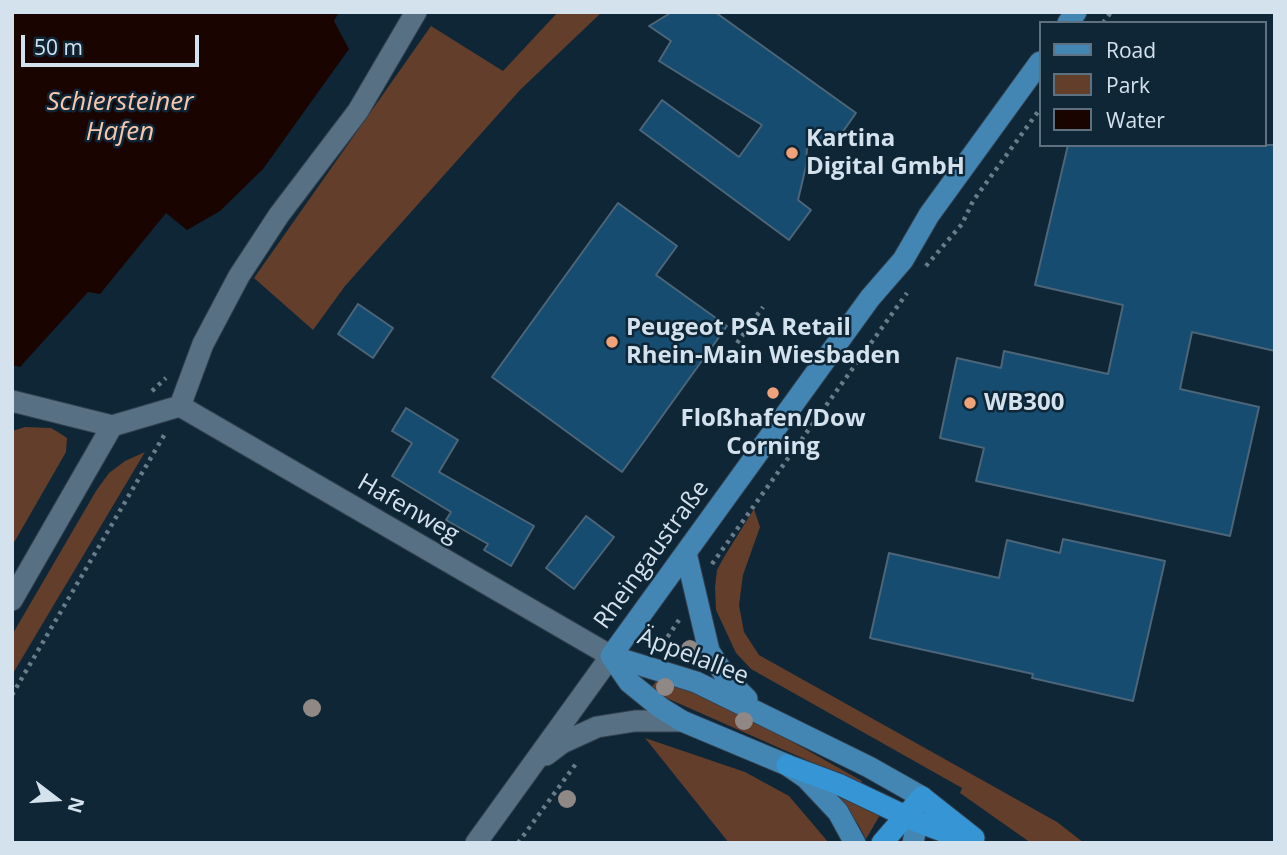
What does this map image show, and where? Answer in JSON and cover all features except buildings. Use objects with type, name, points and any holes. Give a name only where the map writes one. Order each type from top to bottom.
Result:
[{"type":"highway","points":[[787,765],[838,784],[912,827],[974,843]]},
{"type":"highway","points":[[882,843],[912,827],[922,797],[980,843]]},
{"type":"main road","name":"Rheingaustraße","points":[[611,656],[870,298],[883,267],[929,215],[1038,65]]},
{"type":"main road","points":[[686,553],[709,651],[728,680],[758,710]]},
{"type":"main road","name":"Äppelallee","points":[[611,656],[669,671],[758,710],[922,797]]},
{"type":"main road","name":"Äppelallee","points":[[611,656],[632,685],[682,721],[787,765],[824,794],[838,812],[855,843]]},
{"type":"street","points":[[12,401],[112,426],[180,406],[207,336],[239,276],[279,215],[358,111],[416,12]]},
{"type":"street","name":"Hafenweg","points":[[180,406],[611,656]]},
{"type":"street","points":[[12,600],[112,426]]},
{"type":"street","name":"Rheingaustraße","points":[[476,843],[611,656]]},
{"type":"street","points":[[531,766],[587,729],[623,722],[682,721]]},
{"type":"path","points":[[923,270],[962,224],[972,201],[1038,112]]},
{"type":"path","points":[[711,565],[912,286]]},
{"type":"path","points":[[737,343],[762,307]]},
{"type":"path","points":[[143,398],[173,372]]},
{"type":"path","points":[[12,695],[180,406]]},
{"type":"path","points":[[662,646],[680,618]]},
{"type":"path","points":[[518,843],[580,758]]},
{"type":"green space","points":[[558,12],[602,12],[520,90],[345,286],[313,330],[254,278],[431,26],[503,71]]},
{"type":"green space","points":[[25,427],[51,428],[61,434],[67,438],[66,452],[12,546],[12,431]]},
{"type":"green space","points":[[145,452],[12,675],[12,635],[96,491],[109,473],[125,461]]},
{"type":"green space","points":[[754,509],[760,527],[743,575],[739,605],[744,632],[759,655],[1057,822],[1084,843],[1031,843],[960,793],[962,788],[751,669],[736,653],[716,610],[715,587],[717,570]]},
{"type":"green space","points":[[690,639],[707,671],[675,657]]},
{"type":"green space","points":[[662,674],[734,709],[862,781],[861,784],[662,696],[650,689]]},
{"type":"green space","points":[[645,738],[745,772],[789,796],[829,843],[729,843]]},
{"type":"green space","points":[[836,793],[880,815],[866,839],[858,824]]},
{"type":"water","name":"Schiersteiner Hafen","points":[[12,12],[339,12],[334,21],[349,49],[263,169],[220,211],[187,230],[166,213],[100,294],[88,292],[20,367],[12,365]]},
{"type":"place","name":"Kartina Digital GmbH","points":[[792,153]]},
{"type":"place","name":"Peugeot PSA Retail Rhein-Main Wiesbaden","points":[[612,342]]},
{"type":"place","name":"Floßhafen/Dow Corning","points":[[773,393]]},
{"type":"place","name":"WB300","points":[[970,403]]}]
